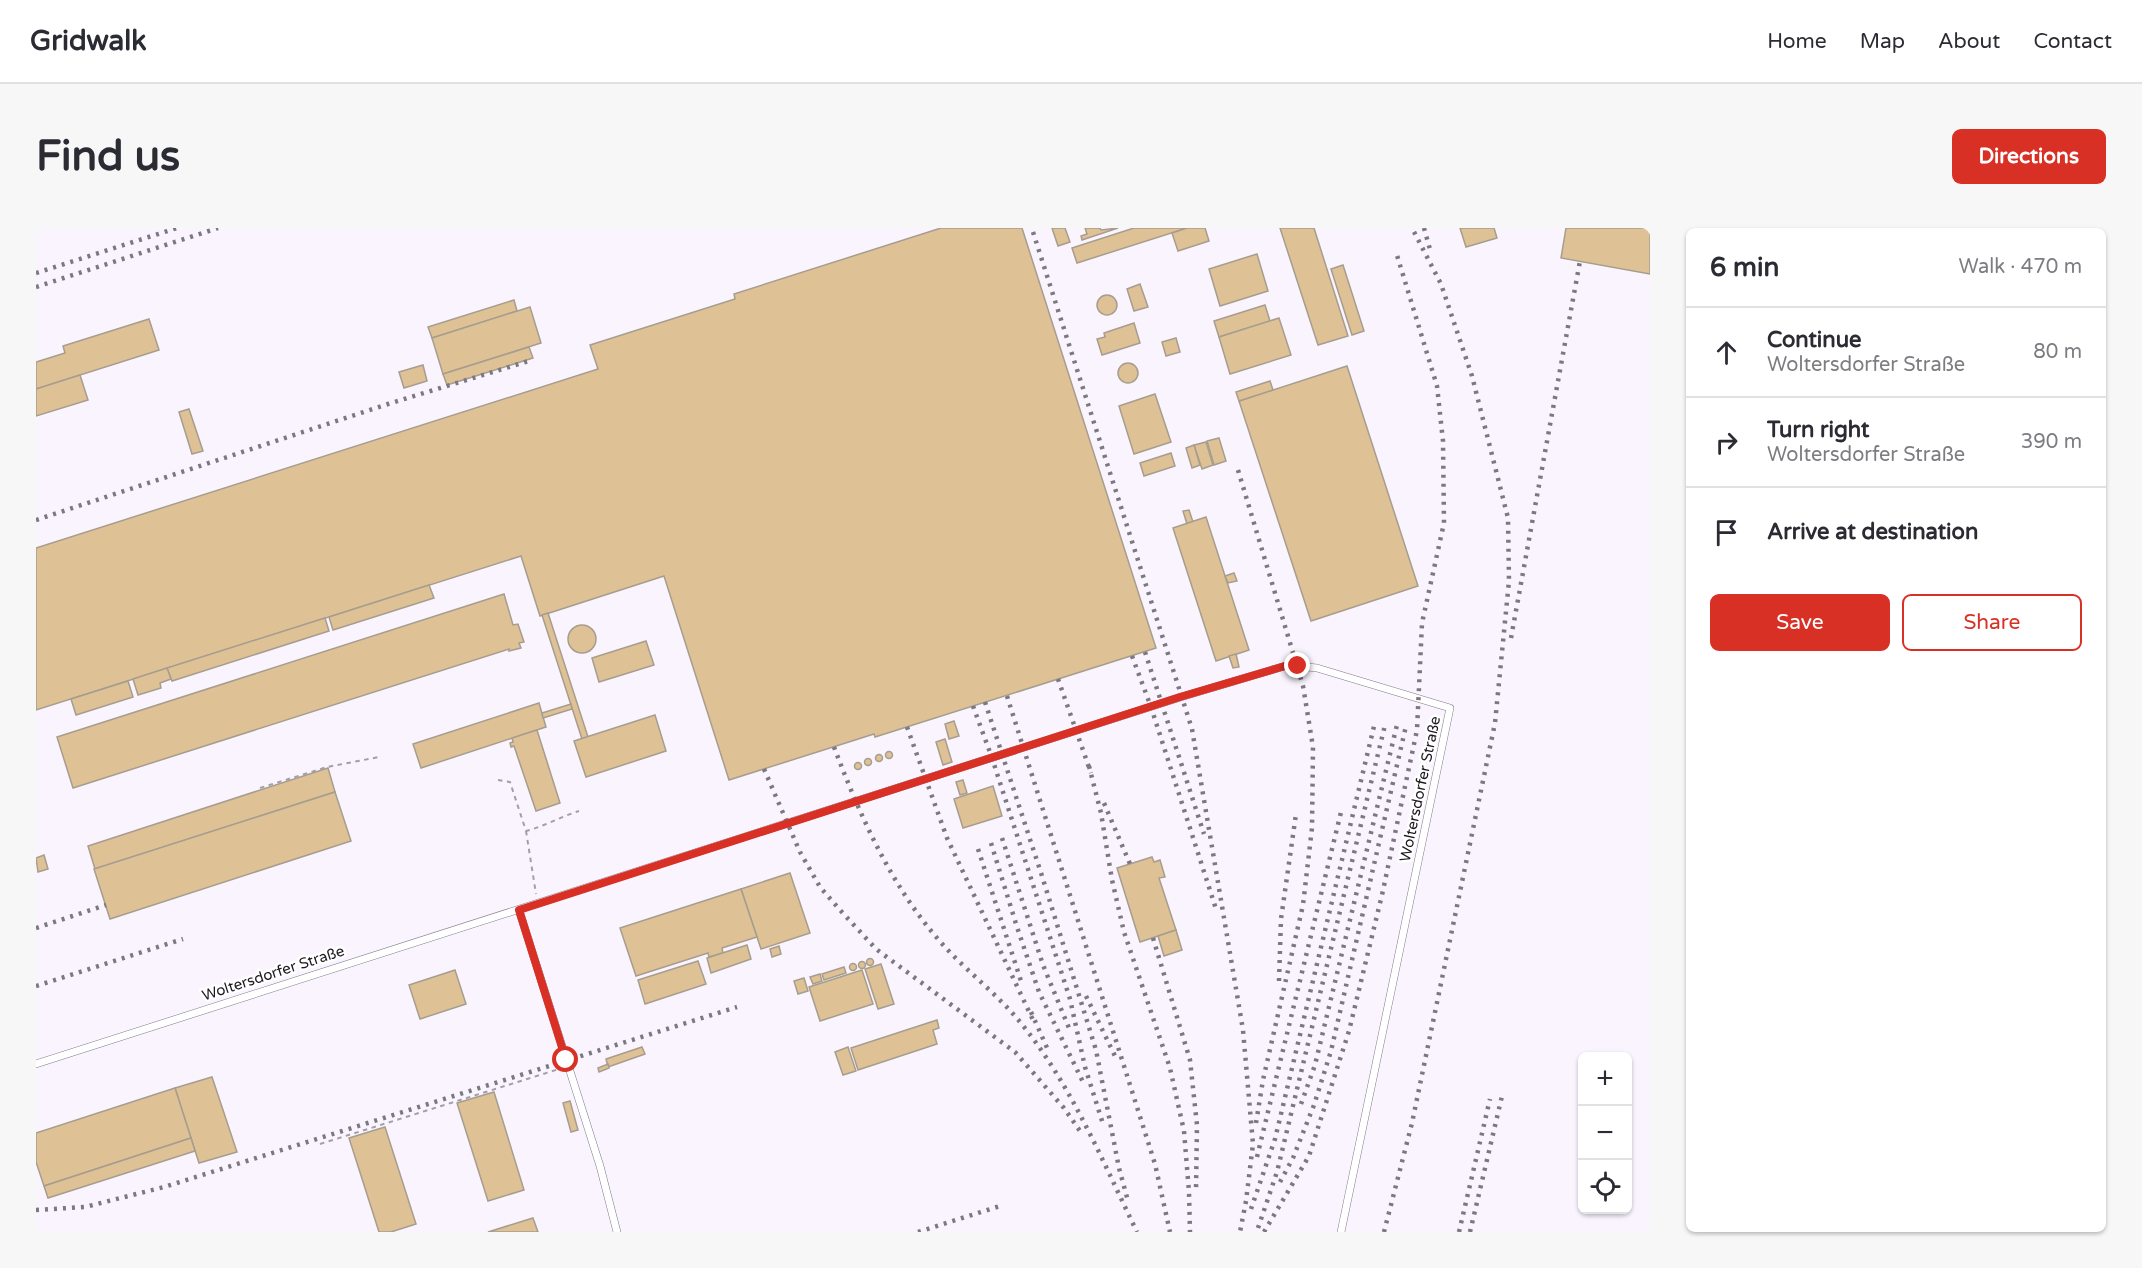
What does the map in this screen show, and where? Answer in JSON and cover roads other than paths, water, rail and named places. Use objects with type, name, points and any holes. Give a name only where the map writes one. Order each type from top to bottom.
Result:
[{"type":"lane","name":"Woltersdorfer Straße","points":[[36,1064],[1180,697],[1285,666],[1317,668],[1450,708],[1341,1232]]},
{"type":"lane","points":[[519,910],[600,1166],[617,1232]]},
{"type":"railway","points":[[36,273],[177,228]]},
{"type":"railway","points":[[36,287],[218,228]]},
{"type":"railway","points":[[1384,1232],[1412,1123],[1495,723],[1509,581],[1508,518],[1472,376],[1441,284],[1412,228]]},
{"type":"railway","points":[[1424,228],[1431,253]]},
{"type":"railway","points":[[1033,232],[1192,729],[1243,1030],[1253,1144],[1240,1232]]},
{"type":"railway","points":[[1264,1232],[1309,1156],[1349,1031],[1382,895],[1417,730],[1422,623],[1444,523],[1443,441],[1437,386],[1396,252]]},
{"type":"railway","points":[[1511,638],[1580,261]]},
{"type":"railway","points":[[36,520],[388,404],[532,360]]},
{"type":"railway","points":[[1238,470],[1303,686],[1313,747],[1312,828],[1303,905],[1263,1080],[1256,1123]]},
{"type":"railway","points":[[1145,652],[1204,834]]},
{"type":"railway","points":[[1132,656],[1151,707],[1216,909]]},
{"type":"railway","points":[[1058,679],[1091,773]]},
{"type":"railway","points":[[1007,696],[1155,1164],[1170,1232]]},
{"type":"railway","points":[[985,702],[1096,1050],[1119,1168],[1128,1201]]},
{"type":"railway","points":[[973,706],[1070,999],[1085,1067],[1103,1124]]},
{"type":"railway","points":[[1251,1209],[1275,1139],[1375,722]]},
{"type":"railway","points":[[1258,1228],[1277,1172],[1385,725]]},
{"type":"railway","points":[[1301,1104],[1315,1065],[1397,725]]},
{"type":"railway","points":[[1280,1182],[1293,1158],[1314,1105],[1331,1051],[1406,726]]},
{"type":"railway","points":[[907,727],[947,838],[1033,1020]]},
{"type":"railway","points":[[834,747],[867,827],[894,878],[927,926],[1011,1012],[1038,1046],[1084,1123],[1137,1232]]},
{"type":"railway","points":[[1089,766],[1101,813],[1112,880],[1124,932],[1170,1068],[1184,1131],[1190,1232]]},
{"type":"railway","points":[[764,769],[800,852],[820,887],[840,910],[876,949],[1015,1052],[1064,1108],[1080,1131]]},
{"type":"railway","points":[[1104,803],[1130,864]]},
{"type":"railway","points":[[1257,1157],[1342,808]]},
{"type":"railway","points":[[1279,981],[1281,919],[1296,814]]},
{"type":"railway","points":[[1002,838],[1043,965],[1071,1033]]},
{"type":"railway","points":[[991,843],[1039,992],[1083,1082]]},
{"type":"railway","points":[[978,849],[1021,981]]},
{"type":"railway","points":[[36,928],[106,905]]},
{"type":"railway","points":[[1153,938],[1190,1060],[1197,1125],[1196,1190]]},
{"type":"railway","points":[[36,986],[183,939]]},
{"type":"railway","points":[[1086,996],[1115,1056]]},
{"type":"railway","points":[[36,1210],[85,1207],[164,1187],[737,1007]]},
{"type":"railway","points":[[1031,1012],[1048,1050]]},
{"type":"railway","points":[[1470,1232],[1502,1096]]},
{"type":"railway","points":[[1459,1232],[1490,1099]]},
{"type":"railway","points":[[918,1232],[1000,1206]]}]
